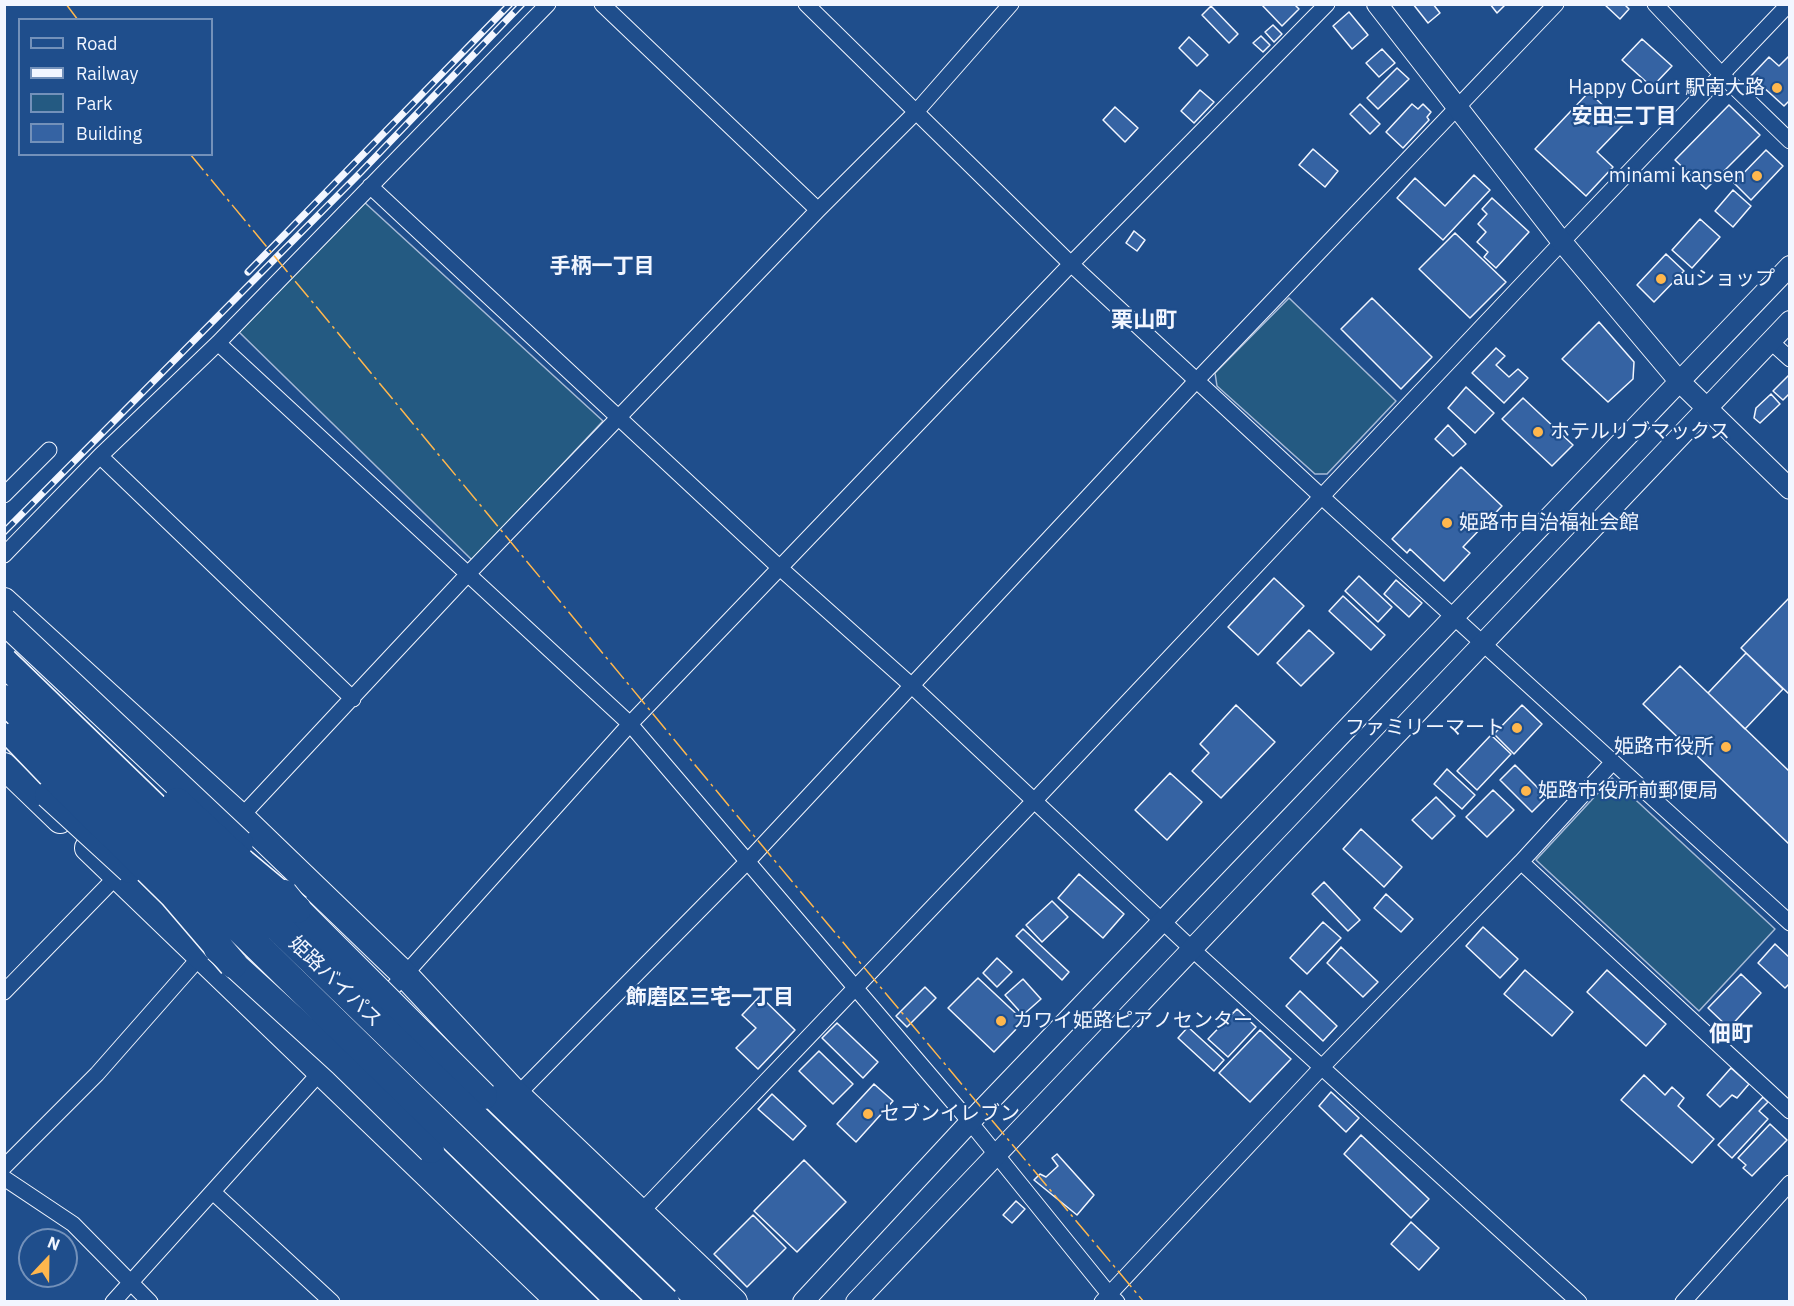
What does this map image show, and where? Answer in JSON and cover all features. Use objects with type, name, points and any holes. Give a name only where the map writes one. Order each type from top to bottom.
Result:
[{"type":"highway","points":[[4,601],[241,817],[404,974],[517,1095],[734,1302]]},
{"type":"highway","points":[[4,621],[255,857],[297,909]]},
{"type":"highway","points":[[4,645],[113,742],[243,864],[297,909],[484,1096],[702,1302]]},
{"type":"highway","name":"姫路バイパス","points":[[4,662],[666,1302]]},
{"type":"highway","name":"姫路バイパス","points":[[4,699],[622,1302]]},
{"type":"highway","points":[[4,724],[63,786],[173,894],[233,964]]},
{"type":"highway","points":[[4,752],[57,804],[344,1064],[588,1302]]},
{"type":"highway","points":[[4,766],[557,1301]]},
{"type":"street","points":[[4,555],[100,456],[218,343],[548,4]]},
{"type":"street","points":[[603,4],[818,210]]},
{"type":"street","points":[[806,4],[1071,264],[1612,763],[1790,923]]},
{"type":"street","points":[[152,910],[353,699],[467,575],[818,210],[916,112],[1011,4]]},
{"type":"street","points":[[113,1302],[214,1193],[321,1073],[404,974],[630,724],[1071,264],[1327,4]]},
{"type":"street","points":[[1377,4],[1562,242],[1679,381],[1790,489]]},
{"type":"street","points":[[517,1095],[747,862],[1197,380],[1556,4]]},
{"type":"street","points":[[1655,4],[1723,76],[1790,141]]},
{"type":"street","points":[[640,1213],[1790,4]]},
{"type":"street","points":[[370,186],[780,568],[1035,800],[1192,949],[1580,1302]]},
{"type":"street","points":[[803,1302],[970,1122],[1790,266]]},
{"type":"street","points":[[856,1302],[1790,321]]},
{"type":"street","points":[[1770,341],[1790,359]]},
{"type":"street","points":[[218,343],[630,724],[970,1122],[1110,1299],[1322,1067],[1521,862],[1612,763]]},
{"type":"street","points":[[4,495],[49,450]]},
{"type":"street","points":[[100,456],[353,699]]},
{"type":"street","points":[[1521,862],[1790,1111]]},
{"type":"street","points":[[6,987],[117,876]]},
{"type":"street","points":[[4,1167],[97,1074],[200,957]]},
{"type":"street","points":[[4,1178],[73,1224],[150,1302]]},
{"type":"street","points":[[1683,1302],[1790,1184]]},
{"type":"street","points":[[214,1193],[332,1302]]},
{"type":"green space","points":[[363,201],[603,421],[472,560],[239,332]]},
{"type":"green space","points":[[1289,298],[1396,401],[1327,474],[1315,474],[1217,386],[1215,373]]},
{"type":"green space","points":[[1612,778],[1775,929],[1699,1011],[1536,860]]},
{"type":"building","points":[[1261,4],[1294,4],[1299,9],[1282,26]]},
{"type":"building","points":[[1413,4],[1433,4],[1440,13],[1428,23]]},
{"type":"building","points":[[1490,4],[1506,4],[1497,13]]},
{"type":"building","points":[[1604,4],[1624,4],[1629,9],[1620,19]]},
{"type":"building","points":[[1211,6],[1238,34],[1229,43],[1202,15]]},
{"type":"building","points":[[1349,12],[1368,35],[1352,49],[1333,26]]},
{"type":"building","points":[[1273,25],[1282,34],[1274,42],[1265,32]]},
{"type":"building","points":[[1261,36],[1270,45],[1263,52],[1253,43]]},
{"type":"building","points":[[1189,37],[1208,55],[1197,66],[1179,48]]},
{"type":"building","points":[[1642,39],[1672,66],[1652,87],[1622,60]]},
{"type":"building","points":[[1382,49],[1395,63],[1379,77],[1366,63]]},
{"type":"building","name":"Happy Court 駅南大路","points":[[1790,55],[1790,100],[1784,106],[1751,76],[1769,57],[1779,66]]},
{"type":"building","points":[[1397,68],[1409,79],[1378,109],[1367,98]]},
{"type":"building","points":[[1200,90],[1214,102],[1194,123],[1181,111]]},
{"type":"building","points":[[1589,92],[1623,125],[1597,152],[1613,167],[1586,196],[1535,149]]},
{"type":"building","points":[[1360,104],[1380,124],[1370,134],[1350,114]]},
{"type":"building","points":[[1412,104],[1418,109],[1423,104],[1431,112],[1427,117],[1429,120],[1403,148],[1386,132]]},
{"type":"building","points":[[1729,105],[1760,135],[1706,189],[1675,160]]},
{"type":"building","points":[[1115,107],[1138,128],[1125,142],[1103,120]]},
{"type":"building","points":[[1313,149],[1338,171],[1325,187],[1299,165]]},
{"type":"building","points":[[1766,150],[1783,166],[1751,200],[1734,183]]},
{"type":"building","points":[[1474,175],[1490,190],[1443,240],[1397,198],[1415,178],[1445,206]]},
{"type":"building","points":[[1733,190],[1751,206],[1733,227],[1715,211]]},
{"type":"building","points":[[1492,198],[1529,232],[1496,268],[1484,257],[1488,252],[1477,242],[1486,232],[1478,224],[1487,214],[1482,209]]},
{"type":"building","points":[[1700,219],[1720,237],[1692,268],[1672,250]]},
{"type":"building","points":[[1134,231],[1145,240],[1137,251],[1126,243]]},
{"type":"building","points":[[1455,233],[1506,282],[1470,318],[1419,269]]},
{"type":"building","points":[[1666,254],[1684,271],[1654,302],[1637,285]]},
{"type":"building","points":[[1372,298],[1432,357],[1401,389],[1341,329]]},
{"type":"building","points":[[1599,322],[1634,362],[1633,379],[1608,402],[1562,359]]},
{"type":"building","points":[[1496,348],[1505,356],[1496,365],[1509,377],[1518,369],[1528,378],[1504,403],[1472,373]]},
{"type":"building","points":[[1790,374],[1790,393],[1783,400],[1773,391]]},
{"type":"building","points":[[1466,387],[1494,413],[1475,433],[1448,408]]},
{"type":"building","points":[[1771,394],[1780,404],[1760,423],[1754,418],[1756,408]]},
{"type":"building","points":[[1523,398],[1573,445],[1552,466],[1502,419]]},
{"type":"building","points":[[1448,425],[1466,444],[1453,456],[1435,439]]},
{"type":"building","name":"姫路市自治福祉会館","points":[[1461,467],[1502,506],[1463,547],[1470,553],[1444,581],[1410,549],[1407,553],[1392,539]]},
{"type":"building","points":[[1359,576],[1392,607],[1378,622],[1345,591]]},
{"type":"building","points":[[1274,578],[1304,606],[1258,655],[1228,627]]},
{"type":"building","points":[[1396,580],[1422,603],[1409,617],[1384,594]]},
{"type":"building","points":[[1343,596],[1385,635],[1371,650],[1329,611]]},
{"type":"building","points":[[1790,597],[1790,695],[1741,648]]},
{"type":"building","points":[[1309,630],[1334,653],[1301,686],[1277,663]]},
{"type":"building","points":[[1746,653],[1783,689],[1745,729],[1708,693]]},
{"type":"building","name":"姫路市役所","points":[[1680,666],[1790,772],[1790,845],[1643,704]]},
{"type":"building","points":[[1236,705],[1275,742],[1221,798],[1192,771],[1209,753],[1200,744]]},
{"type":"building","points":[[1522,705],[1542,724],[1514,754],[1494,734]]},
{"type":"building","points":[[1491,735],[1511,754],[1477,790],[1457,771]]},
{"type":"building","points":[[1515,765],[1547,797],[1532,812],[1500,780]]},
{"type":"building","points":[[1447,769],[1475,795],[1462,809],[1434,784]]},
{"type":"building","points":[[1170,773],[1202,802],[1167,840],[1135,810]]},
{"type":"building","points":[[1493,790],[1514,810],[1487,837],[1466,817]]},
{"type":"building","points":[[1436,797],[1455,816],[1432,839],[1412,820]]},
{"type":"building","points":[[1361,829],[1402,867],[1384,887],[1343,849]]},
{"type":"building","points":[[1079,874],[1124,914],[1103,938],[1058,898]]},
{"type":"building","points":[[1324,882],[1360,920],[1348,931],[1312,894]]},
{"type":"building","points":[[1386,894],[1413,919],[1401,932],[1374,908]]},
{"type":"building","points":[[1052,901],[1068,917],[1042,942],[1026,925]]},
{"type":"building","points":[[1323,922],[1341,938],[1307,974],[1290,958]]},
{"type":"building","points":[[1483,927],[1518,959],[1500,978],[1466,946]]},
{"type":"building","points":[[1023,929],[1069,972],[1062,980],[1016,936]]},
{"type":"building","points":[[1775,944],[1790,958],[1790,983],[1785,988],[1758,963]]},
{"type":"building","points":[[1341,947],[1378,982],[1363,997],[1327,963]]},
{"type":"building","points":[[997,958],[1012,972],[997,987],[983,973]]},
{"type":"building","points":[[1525,970],[1573,1012],[1552,1036],[1504,994]]},
{"type":"building","points":[[1607,970],[1666,1024],[1646,1046],[1587,992]]},
{"type":"building","points":[[1741,974],[1761,993],[1729,1028],[1708,1008]]},
{"type":"building","points":[[978,978],[1024,1021],[994,1052],[948,1008]]},
{"type":"building","points":[[1023,979],[1041,999],[1023,1015],[1005,995]]},
{"type":"building","points":[[925,987],[936,998],[907,1027],[896,1016]]},
{"type":"building","points":[[1300,991],[1337,1026],[1323,1041],[1286,1006]]},
{"type":"building","points":[[760,996],[795,1030],[758,1069],[736,1048],[756,1028],[742,1015]]},
{"type":"building","points":[[1237,1009],[1256,1027],[1228,1057],[1208,1039]]},
{"type":"building","points":[[837,1023],[878,1062],[863,1078],[822,1038]]},
{"type":"building","points":[[1188,1027],[1224,1060],[1214,1071],[1178,1038]]},
{"type":"building","points":[[1260,1030],[1291,1059],[1250,1102],[1219,1073]]},
{"type":"building","points":[[819,1051],[853,1084],[833,1104],[799,1071]]},
{"type":"building","points":[[1731,1068],[1749,1084],[1737,1098],[1732,1095],[1720,1107],[1707,1095]]},
{"type":"building","points":[[1644,1075],[1665,1095],[1672,1087],[1684,1098],[1678,1106],[1714,1139],[1692,1163],[1621,1100]]},
{"type":"building","points":[[874,1084],[893,1101],[856,1142],[837,1124]]},
{"type":"building","points":[[1331,1092],[1359,1118],[1346,1132],[1319,1106]]},
{"type":"building","points":[[772,1094],[806,1126],[793,1140],[758,1109]]},
{"type":"building","points":[[1763,1097],[1768,1102],[1759,1111],[1768,1119],[1732,1158],[1718,1145]]},
{"type":"building","points":[[1770,1124],[1787,1140],[1752,1176],[1743,1168],[1746,1165],[1738,1158]]},
{"type":"building","points":[[1361,1135],[1429,1199],[1411,1218],[1344,1154]]},
{"type":"building","points":[[1057,1154],[1094,1195],[1077,1215],[1034,1180],[1040,1174],[1046,1177],[1058,1166],[1052,1158]]},
{"type":"building","points":[[804,1160],[846,1202],[797,1252],[754,1211]]},
{"type":"building","points":[[1016,1201],[1025,1209],[1012,1223],[1003,1215]]},
{"type":"building","points":[[753,1215],[786,1248],[747,1287],[714,1254]]},
{"type":"building","points":[[1411,1222],[1439,1248],[1419,1270],[1391,1244]]},
{"type":"railway","points":[[248,272],[510,4]]},
{"type":"railway","points":[[4,532],[361,172],[522,4]]},
{"type":"power","points":[[66,4],[76,18]]},
{"type":"power","points":[[192,156],[734,812],[1144,1302]]},
{"type":"place","name":"Happy Court 駅南大路","points":[[1777,88]]},
{"type":"place","name":"minami kansen","points":[[1757,176]]},
{"type":"place","name":"auショップ","points":[[1661,279]]},
{"type":"place","name":"ホテルリブマックス","points":[[1538,432]]},
{"type":"place","name":"姫路市自治福祉会館","points":[[1447,523]]},
{"type":"place","name":"ファミリーマート","points":[[1517,728]]},
{"type":"place","name":"姫路市役所","points":[[1726,747]]},
{"type":"place","name":"姫路市役所前郵便局","points":[[1526,791]]},
{"type":"place","name":"カワイ姫路ピアノセンター","points":[[1001,1021]]},
{"type":"place","name":"セブンイレブン","points":[[868,1114]]},
{"type":"district","name":"安田三丁目","points":[[1624,117]]},
{"type":"district","name":"手柄一丁目","points":[[602,267]]},
{"type":"district","name":"栗山町","points":[[1144,321]]},
{"type":"district","name":"飾磨区三宅一丁目","points":[[710,998]]},
{"type":"district","name":"佃町","points":[[1731,1035]]}]
